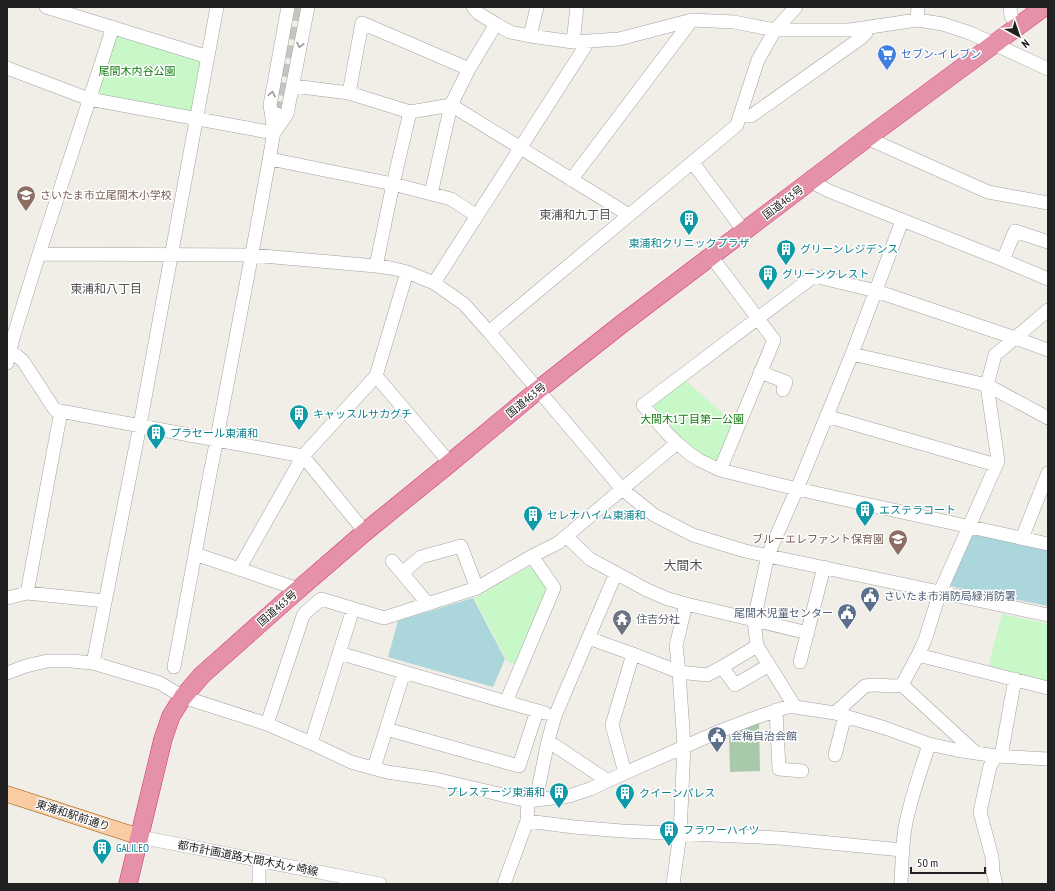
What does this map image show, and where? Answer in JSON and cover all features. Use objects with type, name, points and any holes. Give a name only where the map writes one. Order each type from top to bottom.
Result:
[{"type":"highway","name":"国道463号","points":[[128,884],[163,739],[171,716],[183,697],[202,675],[365,532],[538,390],[744,231],[1044,7]]},
{"type":"main road","name":"東浦和駅前通り","points":[[7,794],[140,837]]},
{"type":"street","points":[[46,7],[208,57]]},
{"type":"street","points":[[93,663],[140,425],[217,7]]},
{"type":"street","points":[[274,133],[270,105],[288,7]]},
{"type":"street","points":[[274,133],[287,114],[308,7]]},
{"type":"street","points":[[530,36],[537,7]]},
{"type":"street","points":[[573,42],[577,7]]},
{"type":"street","points":[[489,332],[737,125],[758,60],[775,30],[796,7]]},
{"type":"street","points":[[1010,7],[1011,16],[1018,26]]},
{"type":"street","points":[[477,9],[496,24],[510,32],[573,42],[619,39],[692,20],[734,22],[775,30],[850,30],[866,28],[918,13],[970,33],[1048,69]]},
{"type":"street","points":[[571,180],[692,20]]},
{"type":"street","points":[[349,93],[362,23],[469,69]]},
{"type":"street","points":[[431,194],[451,104],[469,69],[496,24]]},
{"type":"street","points":[[113,27],[39,254],[10,337],[9,358],[20,358],[56,410],[303,456],[365,532]]},
{"type":"street","points":[[740,115],[752,116],[861,38],[866,33],[866,28]]},
{"type":"street","points":[[434,283],[588,42]]},
{"type":"street","points":[[7,68],[90,99],[274,133]]},
{"type":"street","points":[[292,86],[349,93],[410,112],[451,104],[628,215]]},
{"type":"street","points":[[376,266],[410,112]]},
{"type":"street","points":[[174,667],[270,159],[277,114]]},
{"type":"street","points":[[868,138],[988,192],[1048,203]]},
{"type":"street","points":[[270,159],[393,184],[450,199],[477,216]]},
{"type":"street","points":[[693,162],[744,231]]},
{"type":"street","points":[[810,182],[902,221],[1048,279]]},
{"type":"street","points":[[794,707],[757,646],[754,620],[768,555],[798,489],[852,354],[902,221]]},
{"type":"street","points":[[1003,260],[1015,231],[1048,242]]},
{"type":"street","points":[[39,254],[252,255],[376,266],[407,272],[434,283],[464,304],[622,489],[654,515],[693,536],[745,551],[1048,615]]},
{"type":"street","points":[[711,256],[774,340],[720,470]]},
{"type":"street","points":[[239,569],[303,456],[376,376],[407,272]]},
{"type":"street","points":[[1048,350],[876,291],[814,276],[643,405],[666,432],[690,454],[706,464],[720,470],[798,489],[1048,544]]},
{"type":"street","points":[[902,686],[918,655],[928,631],[940,592],[998,461],[987,385],[995,355],[1048,310]]},
{"type":"street","points":[[852,354],[987,385],[1048,418]]},
{"type":"street","points":[[760,372],[786,382],[783,390]]},
{"type":"street","points":[[376,376],[450,463]]},
{"type":"street","points":[[27,593],[61,411]]},
{"type":"street","points":[[826,416],[996,465]]},
{"type":"street","points":[[267,724],[303,616],[321,599],[384,618],[478,588],[532,556],[558,543],[677,443]]},
{"type":"street","points":[[1022,538],[1048,473]]},
{"type":"street","points":[[566,536],[590,559],[647,590],[668,599],[808,633]]},
{"type":"street","points":[[402,573],[421,557],[461,546],[478,588]]},
{"type":"street","points":[[195,554],[298,590]]},
{"type":"street","points":[[506,702],[554,588],[532,556]]},
{"type":"street","points":[[392,561],[428,604]]},
{"type":"street","points":[[800,662],[824,568]]},
{"type":"street","points":[[504,884],[527,821],[555,716],[616,573]]},
{"type":"street","points":[[7,598],[27,593],[105,601]]},
{"type":"street","points":[[674,884],[680,834],[684,746],[676,646],[686,604]]},
{"type":"street","points":[[311,743],[353,609]]},
{"type":"street","points":[[588,638],[679,672],[707,675],[757,646]]},
{"type":"street","points":[[339,653],[555,716]]},
{"type":"street","points":[[625,772],[612,725],[633,654]]},
{"type":"street","points":[[918,655],[1048,688]]},
{"type":"street","points":[[7,673],[26,666],[47,661],[93,663],[160,682],[183,697],[267,724],[351,762],[387,772],[435,779],[532,801],[577,794],[744,721],[786,707],[840,714],[929,744],[977,754],[1048,759]]},
{"type":"street","points":[[722,667],[735,685],[769,664]]},
{"type":"street","points":[[374,768],[404,672]]},
{"type":"street","points":[[996,884],[993,872],[992,857],[980,812],[990,766],[998,756],[1015,679]]},
{"type":"street","points":[[835,755],[840,714],[866,686],[902,686]]},
{"type":"street","points":[[902,686],[977,754]]},
{"type":"street","points":[[776,710],[779,770],[802,771]]},
{"type":"street","points":[[386,729],[519,766],[537,711]]},
{"type":"street","points":[[548,741],[608,781]]},
{"type":"street","points":[[901,884],[902,850],[905,828],[929,744]]},
{"type":"street","points":[[527,821],[622,831],[779,838],[902,850]]},
{"type":"street","name":"都市計画道路大間木丸ヶ崎線","points":[[140,837],[380,884]]},
{"type":"street","points":[[259,860],[259,884]]},
{"type":"green space","name":"尾間木内谷公園","points":[[118,33],[204,62],[192,113],[101,95],[97,92],[114,36]]},
{"type":"green space","name":"大間木1丁目第一公園","points":[[686,381],[734,423],[719,461],[715,463],[674,435],[652,409],[653,404]]},
{"type":"green space","points":[[529,567],[533,567],[548,586],[516,665],[507,661],[474,598]]},
{"type":"green space","points":[[1002,614],[1048,624],[1048,684],[988,668]]},
{"type":"green space","points":[[759,721],[760,771],[730,772],[729,733]]},
{"type":"water","points":[[971,531],[1048,549],[1048,606],[949,586]]},
{"type":"water","points":[[473,598],[505,659],[493,687],[388,657],[398,621]]},
{"type":"tunnel","points":[[277,114],[297,7]]},
{"type":"place","name":"セブン-イレブン","points":[[887,71]]},
{"type":"place","name":"さいたま市立尾間木小学校","points":[[26,212]]},
{"type":"place","name":"東浦和クリニックプラザ","points":[[689,236]]},
{"type":"place","name":"グリーンレジデンス","points":[[786,266]]},
{"type":"place","name":"グリーンクレスト","points":[[768,291]]},
{"type":"place","name":"キャッスルサカグチ","points":[[299,431]]},
{"type":"place","name":"プラセール東浦和","points":[[156,450]]},
{"type":"place","name":"エステラコート","points":[[865,527]]},
{"type":"place","name":"セレナハイム東浦和","points":[[533,532]]},
{"type":"place","name":"ブルーエレファント保育園","points":[[898,556]]},
{"type":"place","name":"さいたま市消防局緑消防署","points":[[870,613]]},
{"type":"place","name":"尾間木児童センター","points":[[847,630]]},
{"type":"place","name":"住吉分社","points":[[622,636]]},
{"type":"place","name":"会梅自治会館","points":[[717,753]]},
{"type":"place","name":"プレステージ東浦和","points":[[559,809]]},
{"type":"place","name":"クイーンパレス","points":[[625,810]]},
{"type":"place","name":"フラワーハイツ","points":[[669,847]]},
{"type":"place","name":"GALILEO","points":[[102,865]]},
{"type":"district","name":"東浦和九丁目","points":[[575,215]]},
{"type":"district","name":"東浦和八丁目","points":[[106,289]]},
{"type":"district","name":"大間木","points":[[683,565]]}]
